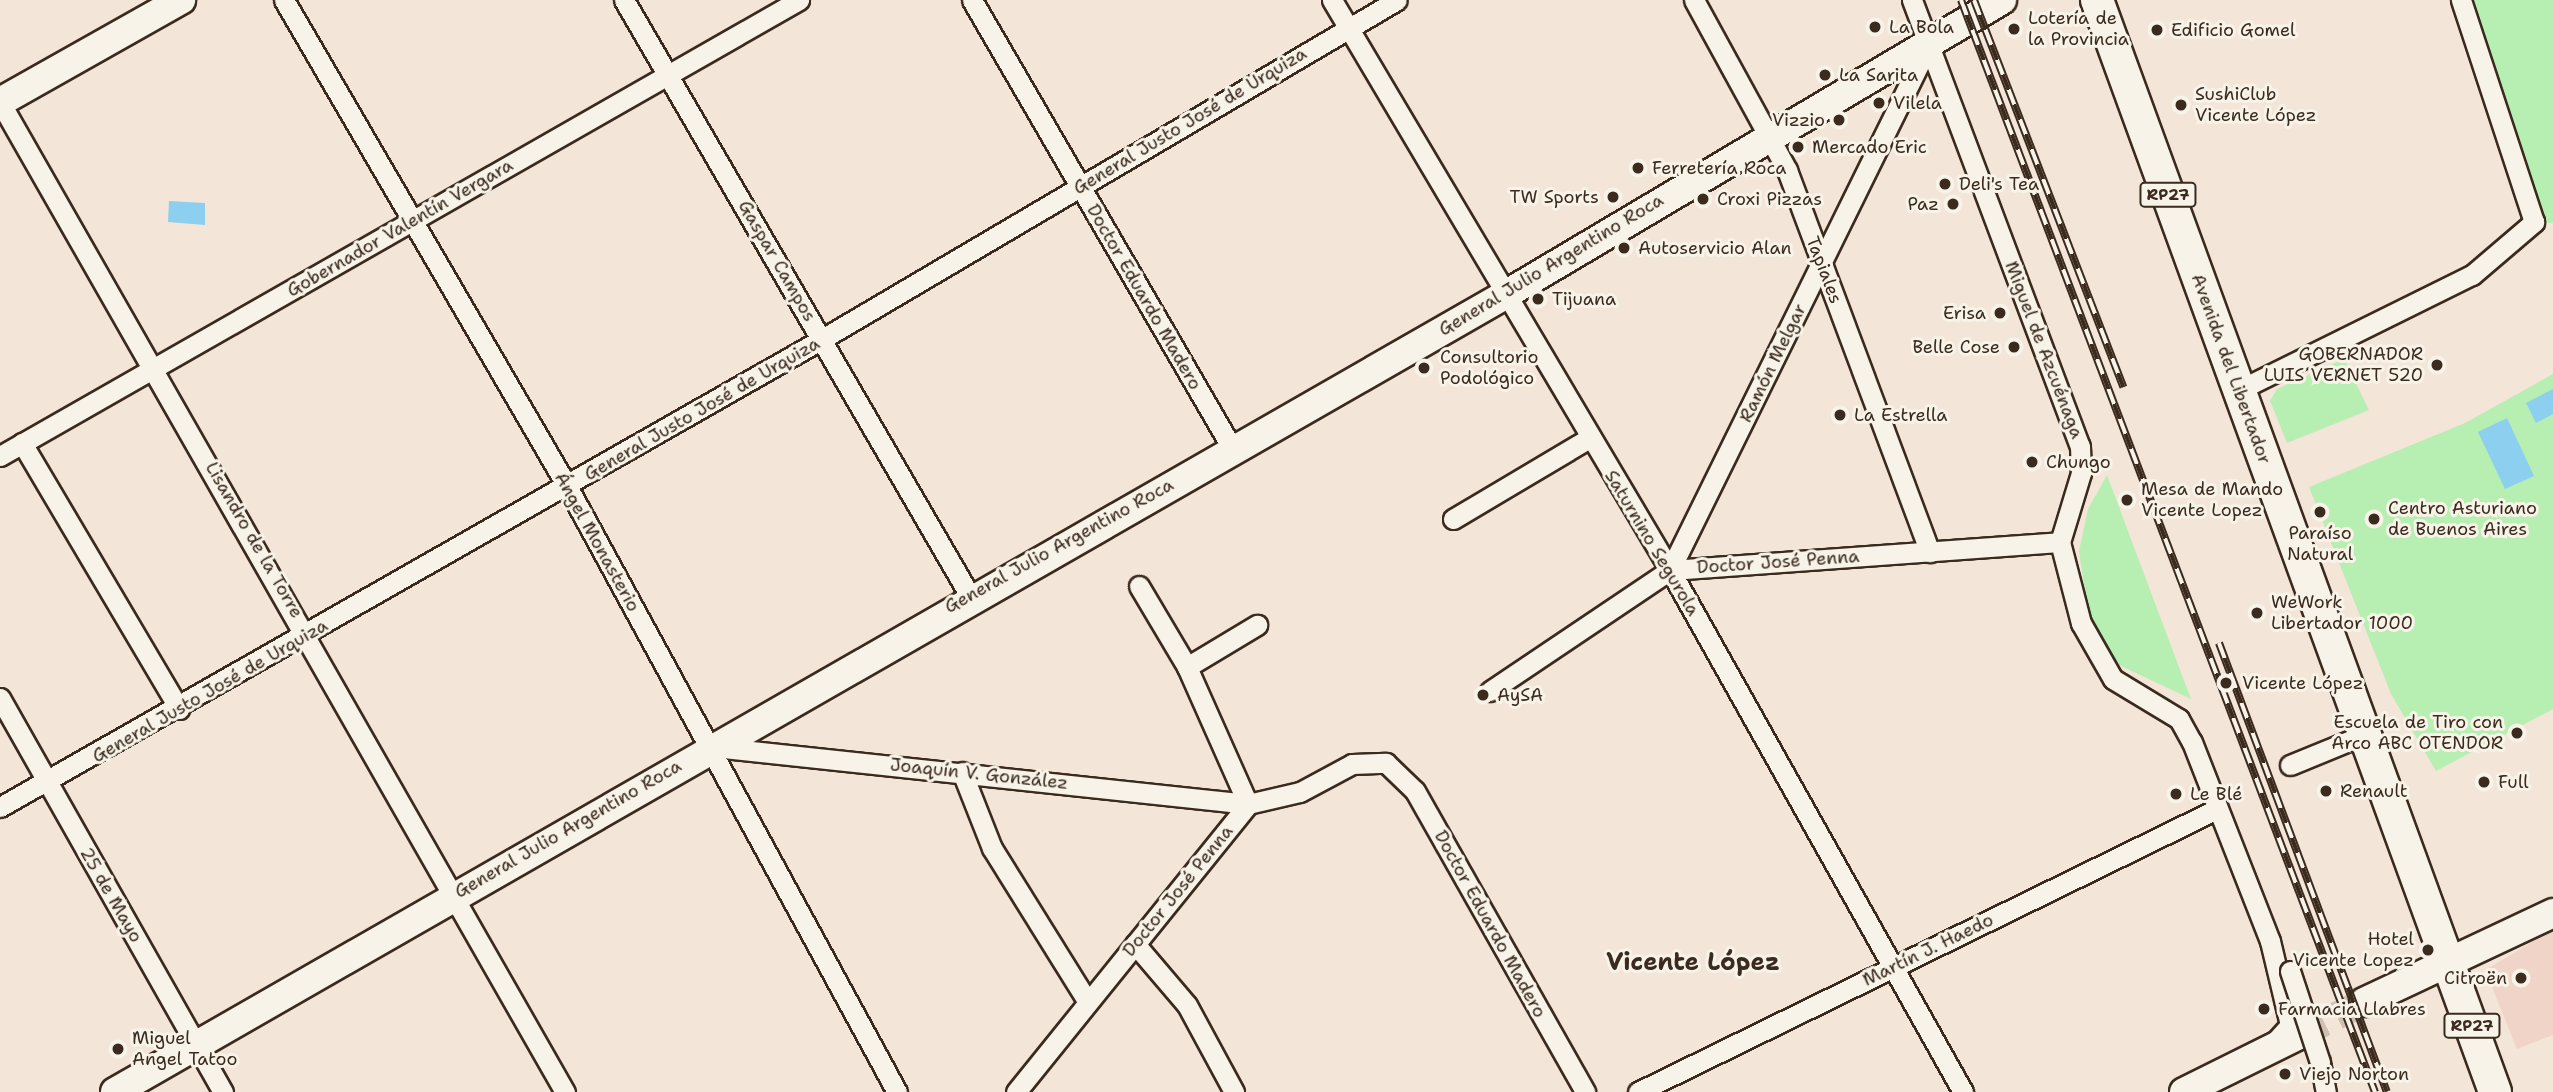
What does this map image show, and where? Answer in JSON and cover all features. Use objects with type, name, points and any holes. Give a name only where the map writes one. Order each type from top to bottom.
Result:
[{"type":"main road","name":"Avenida del Libertador","points":[[2097,0],[2362,735],[2496,1092]]},
{"type":"street","points":[[0,102],[180,0]]},
{"type":"street","name":"Ángel Monasterio","points":[[284,0],[567,486],[894,1091]]},
{"type":"street","name":"Gaspar Campos","points":[[624,0],[970,596]]},
{"type":"street","name":"Gobernador Valentín Vergara","points":[[0,456],[799,0]]},
{"type":"street","name":"Doctor Eduardo Madero","points":[[972,0],[1232,449]]},
{"type":"street","name":"Saturnino Segurola","points":[[1332,0],[1588,439],[1671,570],[1963,1092]]},
{"type":"street","name":"General Justo José de Urquiza","points":[[0,807],[179,709],[822,340],[1397,0]]},
{"type":"street","name":"Tapiales","points":[[1694,0],[1771,135],[1930,551]]},
{"type":"street","name":"Miguel de Azcuénaga","points":[[1912,0],[2080,446],[2081,473],[2060,542],[2074,604],[2096,655],[2113,679],[2179,719],[2270,942],[2290,1025],[2263,1052]]},
{"type":"street","name":"General Julio Argentino Roca","points":[[115,1092],[970,596],[1505,295],[2002,0]]},
{"type":"street","points":[[2239,390],[2472,275],[2534,222],[2461,0]]},
{"type":"street","name":"Ramón Melgar","points":[[1671,570],[1930,42]]},
{"type":"street","name":"Lisandro de la Torre","points":[[0,102],[309,635],[565,1092]]},
{"type":"street","points":[[1453,519],[1588,439]]},
{"type":"street","points":[[22,443],[179,709]]},
{"type":"street","name":"Doctor José Penna","points":[[1490,691],[1671,570],[2060,542]]},
{"type":"street","points":[[1139,586],[1187,667],[1248,804]]},
{"type":"street","points":[[1187,667],[1257,625]]},
{"type":"street","name":"25 de Mayo","points":[[0,698],[223,1092]]},
{"type":"street","points":[[2290,765],[2362,735]]},
{"type":"street","name":"Joaquín V. González","points":[[709,747],[1248,804]]},
{"type":"street","name":"Doctor Eduardo Madero","points":[[1248,804],[1300,792],[1352,764],[1386,763],[1415,791],[1585,1092]]},
{"type":"street","points":[[962,772],[992,848],[1088,1002]]},
{"type":"street","name":"Doctor José Penna","points":[[1016,1092],[1248,804]]},
{"type":"street","name":"Martín J. Haedo","points":[[1638,1092],[2217,809]]},
{"type":"street","points":[[2364,1002],[2448,960],[2553,913]]},
{"type":"street","name":"Miguel de Azcuénaga","points":[[2270,942],[2290,971],[2320,1062],[2326,1092]]},
{"type":"street","points":[[1135,944],[1187,1005],[1234,1092]]},
{"type":"street","points":[[2184,1092],[2299,1035]]},
{"type":"shaded area","points":[[2553,930],[2553,1035],[2517,1049],[2485,970]]},
{"type":"green space","points":[[2460,0],[2553,0],[2553,223],[2534,222]]},
{"type":"green space","points":[[2344,359],[2369,410],[2287,443],[2270,401],[2277,389]]},
{"type":"green space","points":[[2553,374],[2553,709],[2436,771],[2391,694],[2309,487],[2465,423]]},
{"type":"green space","points":[[2107,475],[2191,699],[2119,665],[2089,618],[2079,551],[2088,509]]},
{"type":"water","points":[[169,201],[205,203],[205,225],[168,222]]},
{"type":"water","points":[[2553,389],[2553,414],[2536,423],[2526,403]]},
{"type":"water","points":[[2507,418],[2534,476],[2505,489],[2478,432]]},
{"type":"tunnel","points":[[2299,1035],[2364,1002]]},
{"type":"railway","points":[[1961,0],[2375,1092]]},
{"type":"railway","points":[[1974,0],[2123,387]]},
{"type":"railway","points":[[2219,643],[2387,1092]]},
{"type":"place","name":"La Bola","points":[[1875,27]]},
{"type":"place","name":"Lotería de la Provincia","points":[[2014,29]]},
{"type":"place","name":"Edificio Gomel","points":[[2157,30]]},
{"type":"place","name":"La Sarita","points":[[1825,75]]},
{"type":"place","name":"Vilela","points":[[1879,103]]},
{"type":"place","name":"SushiClub Vicente López","points":[[2181,105]]},
{"type":"place","name":"Vizzio","points":[[1839,120]]},
{"type":"place","name":"Mercado Eric","points":[[1798,147]]},
{"type":"place","name":"Ferretería Roca","points":[[1638,168]]},
{"type":"place","name":"Deli's Tea","points":[[1945,184]]},
{"type":"place","name":"TW Sports","points":[[1613,197]]},
{"type":"place","name":"Croxi Pizzas","points":[[1703,199]]},
{"type":"place","name":"Paz","points":[[1953,204]]},
{"type":"place","name":"Autoservicio Alan","points":[[1624,248]]},
{"type":"place","name":"Tijuana","points":[[1538,299]]},
{"type":"place","name":"Erisa","points":[[2000,313]]},
{"type":"place","name":"Belle Cose","points":[[2014,347]]},
{"type":"place","name":"GOBERNADOR LUIS VERNET 520","points":[[2437,365]]},
{"type":"place","name":"Consultorio Podológico","points":[[1424,368]]},
{"type":"place","name":"La Estrella","points":[[1840,415]]},
{"type":"place","name":"Chungo","points":[[2032,462]]},
{"type":"place","name":"Mesa de Mando Vicente Lopez","points":[[2127,500]]},
{"type":"place","name":"Paraíso Natural","points":[[2320,512]]},
{"type":"place","name":"Centro Asturiano de Buenos Aires","points":[[2374,519]]},
{"type":"place","name":"WeWork Libertador 1000","points":[[2257,613]]},
{"type":"place","name":"Vicente López","points":[[2226,683]]},
{"type":"place","name":"AySA","points":[[1483,695]]},
{"type":"place","name":"Escuela de Tiro con Arco ABC OTENDOR","points":[[2517,733]]},
{"type":"place","name":"Full","points":[[2484,782]]},
{"type":"place","name":"Renault","points":[[2326,791]]},
{"type":"place","name":"Le Blé","points":[[2176,794]]},
{"type":"place","name":"Hotel Vicente Lopez","points":[[2428,950]]},
{"type":"place","name":"Citroën","points":[[2521,978]]},
{"type":"place","name":"Farmacia Llabres","points":[[2264,1009]]},
{"type":"place","name":"Miguel Angel Tatoo","points":[[118,1049]]},
{"type":"place","name":"Viejo Norton","points":[[2285,1074]]},
{"type":"district","name":"Vicente López","points":[[1693,963]]}]
